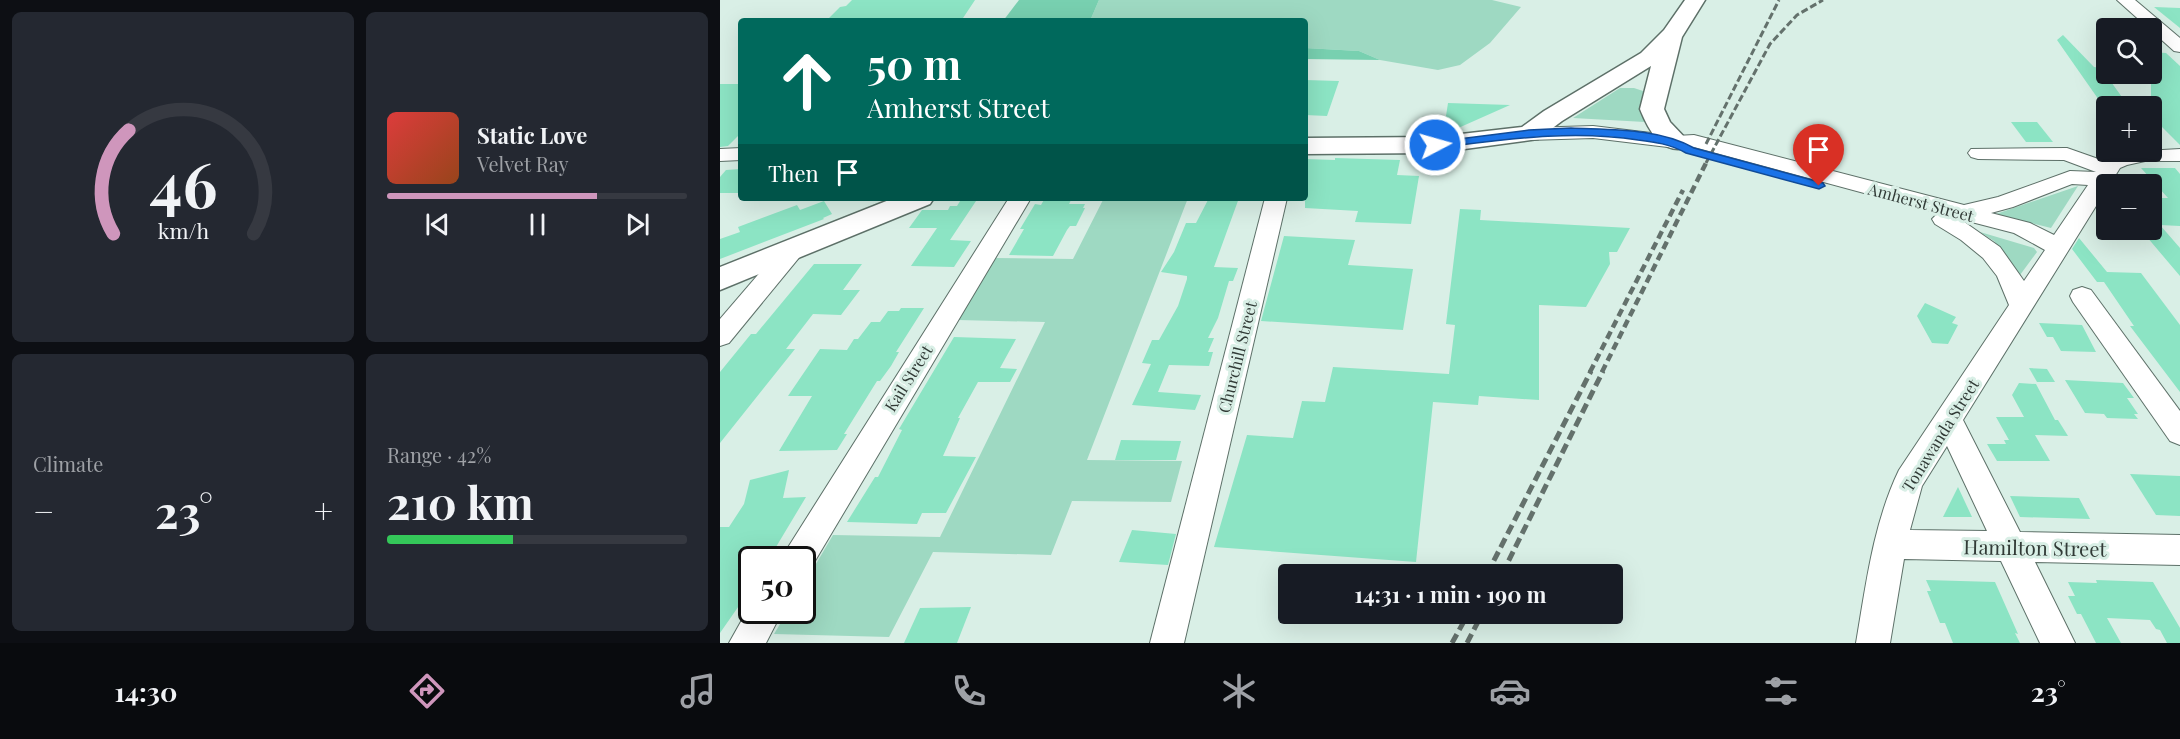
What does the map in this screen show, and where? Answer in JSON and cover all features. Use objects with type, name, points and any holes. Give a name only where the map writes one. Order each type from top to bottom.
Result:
[{"type":"main road","points":[[1308,146],[1435,145],[1529,134],[1553,116],[1642,64],[1656,53],[1672,35],[1695,0]]},
{"type":"main road","points":[[1672,35],[1652,109],[1659,124],[1676,142]]},
{"type":"main road","points":[[720,279],[912,201]]},
{"type":"street","points":[[2125,0],[2180,47]]},
{"type":"street","name":"Amherst Street","points":[[1529,134],[1593,132],[1676,142],[1690,151],[1953,216],[2058,247]]},
{"type":"street","points":[[1978,153],[2067,154],[2103,174],[2117,160],[2143,154],[2180,155]]},
{"type":"street","points":[[720,155],[738,154]]},
{"type":"street","points":[[1953,216],[2005,202],[2070,177],[2096,175]]},
{"type":"street","points":[[2058,247],[2096,185]]},
{"type":"street","name":"Kail Street","points":[[807,546],[1018,201]]},
{"type":"street","name":"Churchill Street","points":[[1167,643],[1275,201]]},
{"type":"street","points":[[1953,216],[1996,256],[2011,274],[2020,303]]},
{"type":"street","name":"Tonawanda Street","points":[[1873,643],[1890,544],[1903,495],[1910,479],[1949,421],[2020,303],[2058,247]]},
{"type":"street","points":[[720,336],[794,248]]},
{"type":"street","points":[[2082,296],[2180,433]]},
{"type":"street","points":[[1949,421],[2058,643]]},
{"type":"street","name":"Hamilton Street","points":[[1890,544],[2180,550]]},
{"type":"street","points":[[746,643],[758,624]]},
{"type":"green space","points":[[1019,0],[1099,0],[1091,18],[1005,18]]},
{"type":"green space","points":[[1099,0],[1492,0],[1521,7],[1490,43],[1460,65],[1438,70],[1380,60],[1359,51],[1308,48],[1308,18],[1091,18]]},
{"type":"green space","points":[[1308,48],[1359,51],[1380,60],[1308,59]]},
{"type":"green space","points":[[1620,88],[1634,88],[1643,91],[1642,114],[1645,122],[1573,118]]},
{"type":"green space","points":[[2078,186],[2051,228],[1996,214]]},
{"type":"green space","points":[[1102,201],[1187,201],[1087,460],[1182,461],[1171,502],[1072,501],[1051,555],[933,552],[889,637],[774,634],[780,624],[816,624],[816,564],[833,535],[940,537],[1045,322],[958,320],[995,258],[1073,259]]},
{"type":"green space","points":[[1980,232],[2034,248],[2037,252],[2020,275],[1994,241]]},
{"type":"building","points":[[852,0],[975,0],[963,18],[829,18],[840,7],[846,6]]},
{"type":"building","points":[[2154,7],[2180,8],[2180,28]]},
{"type":"building","points":[[2063,35],[2096,67],[2096,84],[2113,84],[2121,96],[2096,96],[2057,40]]},
{"type":"building","points":[[2162,53],[2166,53],[2180,66],[2180,145],[2162,127],[2162,96],[2151,96],[2151,84],[2162,84]]},
{"type":"building","points":[[1308,80],[1339,81],[1327,116],[1308,115]]},
{"type":"building","points":[[720,84],[738,84],[738,136],[728,146],[720,147]]},
{"type":"building","points":[[1448,103],[1510,105],[1456,129],[1444,129]]},
{"type":"building","points":[[2011,122],[2037,122],[2053,142],[2026,142]]},
{"type":"building","points":[[1335,158],[1400,160],[1397,175],[1419,176],[1411,224],[1355,222],[1358,211],[1305,208],[1305,201],[1308,201],[1308,159],[1335,160]]},
{"type":"building","points":[[2141,168],[2175,168],[2180,174],[2180,226],[2162,225],[2162,198],[2168,198],[2162,191],[2162,174],[2146,174]]},
{"type":"building","points":[[738,169],[738,193],[720,193],[720,177],[726,170]]},
{"type":"building","points":[[824,201],[832,214],[824,219],[720,259],[720,239],[740,232],[738,227],[797,205],[800,210]]},
{"type":"building","points":[[960,201],[976,201],[950,240],[971,241],[954,267],[911,266],[937,228],[909,228],[922,210],[948,210],[950,206],[957,206]]},
{"type":"building","points":[[1043,201],[1070,201],[1069,204],[1085,204],[1083,208],[1085,208],[1076,226],[1070,226],[1067,230],[1053,256],[1009,255],[1024,229],[1020,229],[1035,204],[1041,205]]},
{"type":"building","points":[[1207,201],[1238,201],[1214,267],[1238,268],[1233,281],[1229,281],[1218,318],[1208,338],[1214,338],[1208,352],[1213,352],[1209,366],[1169,365],[1158,392],[1201,395],[1195,410],[1132,405],[1151,364],[1142,363],[1152,340],[1159,340],[1178,306],[1187,279],[1187,276],[1161,272],[1174,252],[1186,223],[1196,223]]},
{"type":"building","points":[[1460,209],[1481,210],[1480,220],[1630,228],[1617,252],[1609,252],[1610,264],[1586,307],[1539,305],[1539,400],[1479,396],[1478,405],[1433,402],[1416,562],[1214,547],[1247,435],[1293,438],[1302,401],[1325,402],[1333,367],[1449,374],[1455,325],[1446,324]]},
{"type":"building","points":[[2162,227],[2180,248],[2180,276],[2149,240],[2162,240]]},
{"type":"building","points":[[1284,236],[1355,240],[1348,265],[1413,269],[1403,330],[1261,321]]},
{"type":"building","points":[[2079,238],[2107,272],[2141,273],[2180,325],[2180,392],[2130,326],[2134,326],[2104,282],[2097,282],[2072,249]]},
{"type":"building","points":[[814,264],[862,264],[843,290],[860,290],[841,315],[813,314],[786,349],[795,349],[720,443],[720,372],[751,334],[756,334]]},
{"type":"building","points":[[1925,303],[1956,317],[1952,323],[1958,325],[1948,344],[1932,343],[1917,316]]},
{"type":"building","points":[[901,308],[924,308],[896,352],[899,352],[891,366],[880,381],[877,381],[844,434],[847,434],[837,450],[779,451],[812,396],[788,396],[820,349],[847,350],[854,339],[858,339],[871,322],[880,322],[888,311],[899,311]]},
{"type":"building","points":[[2039,323],[2082,325],[2096,352],[2061,351],[2053,337],[2047,337]]},
{"type":"building","points":[[954,337],[1016,339],[1000,368],[1017,369],[1010,382],[978,382],[958,418],[960,418],[943,456],[976,457],[946,513],[922,513],[917,524],[847,522],[875,477],[878,477],[902,430],[899,429]]},
{"type":"building","points":[[2029,368],[2047,369],[2055,382],[2037,382]]},
{"type":"building","points":[[2065,380],[2123,383],[2134,398],[2127,398],[2138,414],[2134,414],[2138,419],[2107,418],[2104,414],[2085,413]]},
{"type":"building","points":[[2019,383],[2036,384],[2055,420],[2058,420],[2068,436],[2035,435],[2050,461],[1997,461],[1987,444],[2006,444],[2004,440],[2009,440],[1996,417],[2024,417],[2012,395]]},
{"type":"building","points":[[1121,440],[1181,441],[1176,460],[1115,460]]},
{"type":"building","points":[[789,470],[783,498],[806,497],[777,546],[738,546],[738,607],[720,633],[720,527],[729,527],[744,504],[750,480]]},
{"type":"building","points":[[2130,474],[2180,476],[2180,516],[2156,515]]},
{"type":"building","points":[[1958,487],[1972,517],[1943,517]]},
{"type":"building","points":[[2010,496],[2079,498],[2090,519],[2020,517]]},
{"type":"building","points":[[1132,530],[1176,534],[1168,565],[1119,562]]},
{"type":"building","points":[[1926,580],[1995,582],[2020,643],[1953,643],[1945,623],[1940,623],[1927,591],[1931,591]]},
{"type":"building","points":[[2096,580],[2153,582],[2180,628],[2180,643],[2167,643],[2160,630],[2156,629],[2150,620],[2107,618],[2121,643],[2096,643],[2081,614],[2077,614],[2068,596],[2075,596],[2068,582],[2097,583]]},
{"type":"building","points":[[971,607],[957,643],[904,643],[920,608]]},
{"type":"railway","points":[[1706,144],[1779,0]]},
{"type":"railway","points":[[1706,163],[1770,44],[1797,15],[1823,0]]},
{"type":"railway","points":[[1602,372],[1706,163]]},
{"type":"railway","points":[[1590,372],[1683,190]]},
{"type":"railway","points":[[1492,564],[1591,371]]},
{"type":"railway","points":[[1507,564],[1603,371]]},
{"type":"railway","points":[[1452,643],[1462,624]]},
{"type":"railway","points":[[1467,643],[1477,624]]},
{"type":"route","points":[[1435,145],[1529,134],[1571,132],[1621,134],[1676,142],[1690,151],[1819,186]]}]
